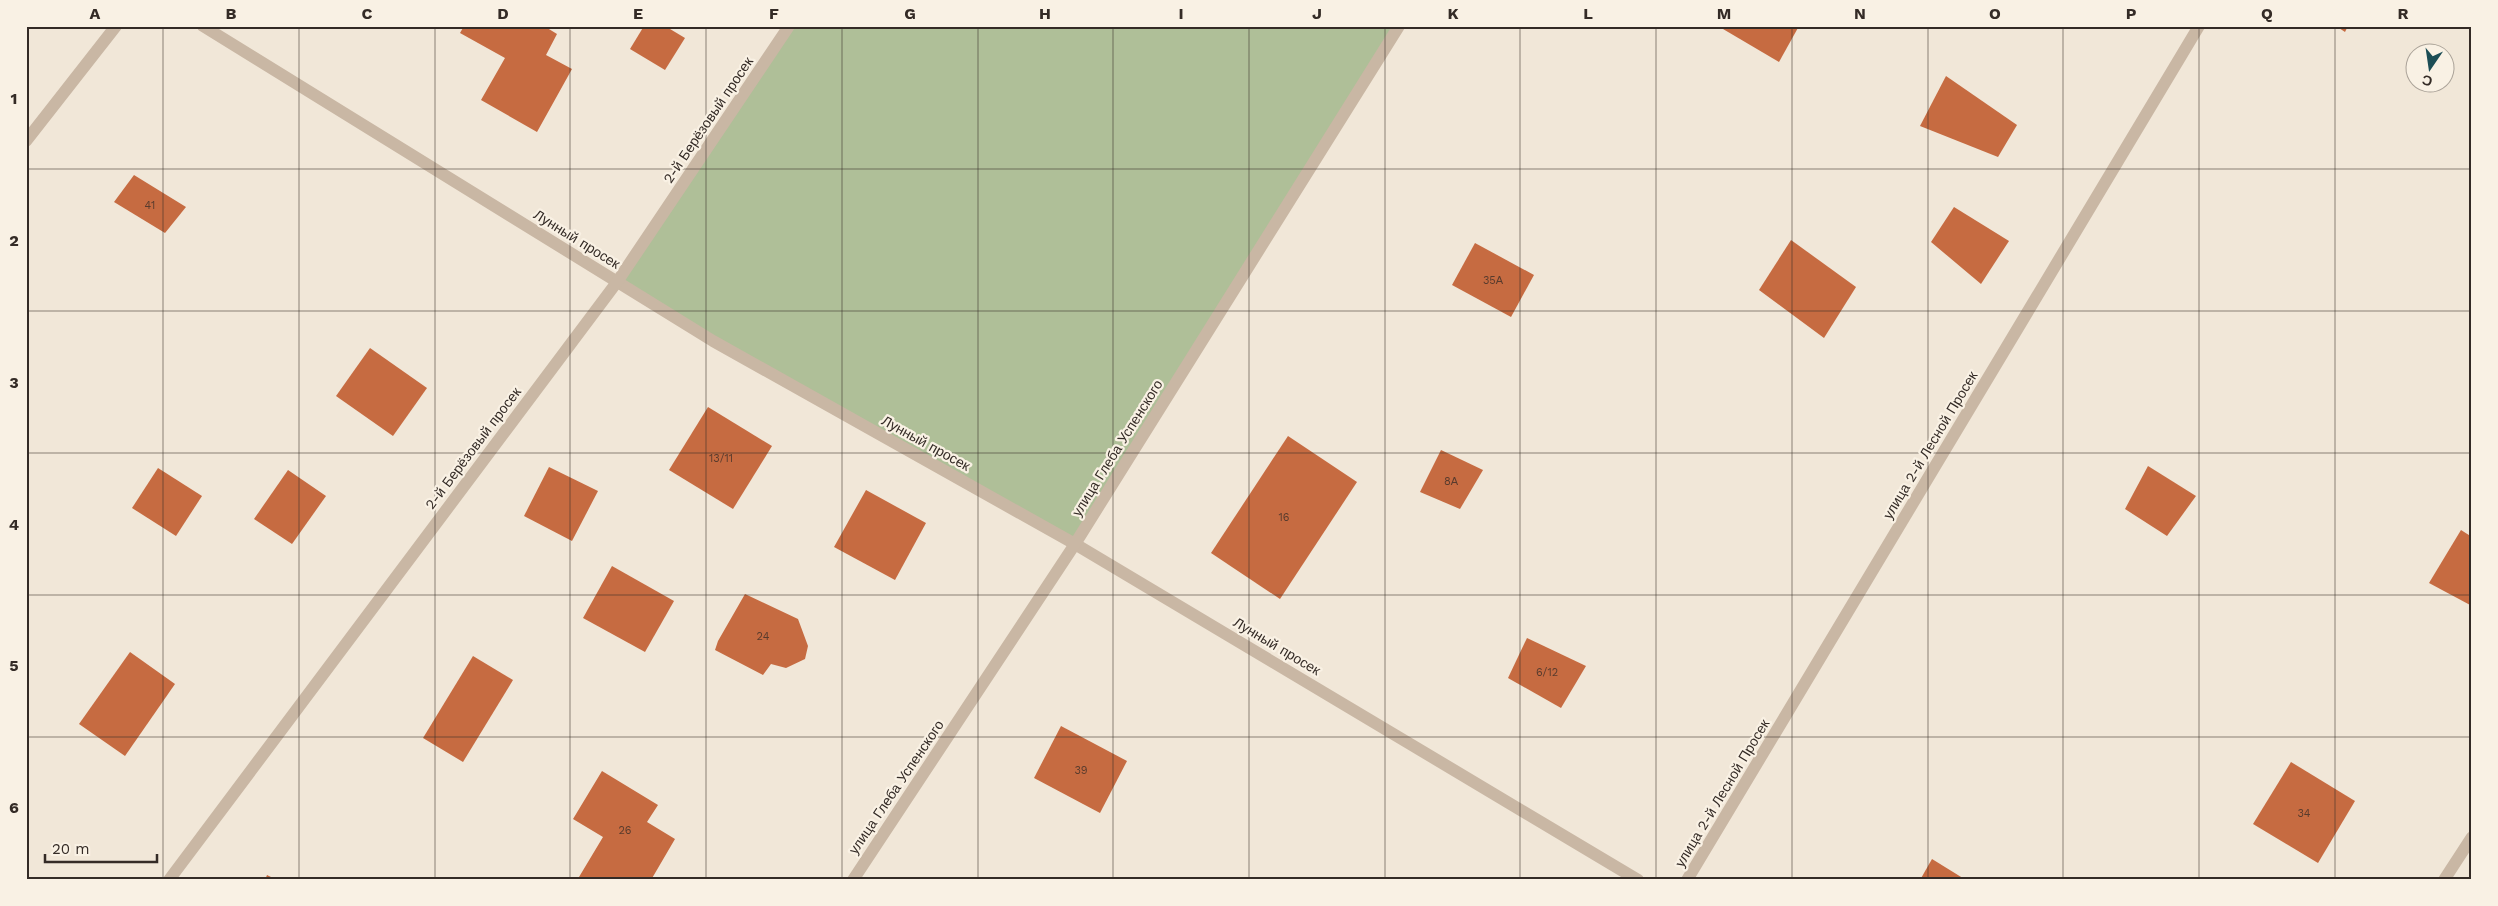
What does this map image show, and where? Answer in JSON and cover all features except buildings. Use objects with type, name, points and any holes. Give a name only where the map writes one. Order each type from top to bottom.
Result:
[{"type":"street","points":[[26,141],[116,26]]},
{"type":"street","name":"Лунный просек","points":[[203,26],[713,341],[1075,544],[1638,880]]},
{"type":"street","name":"2-й Берёзовый просек","points":[[169,880],[617,282],[789,26]]},
{"type":"street","name":"улица Глеба Успенского","points":[[853,880],[1075,544],[1399,26]]},
{"type":"street","name":"улица 2-й Лесной Просек","points":[[1687,880],[2199,26]]},
{"type":"street","points":[[2444,880],[2472,837]]},
{"type":"green space","points":[[789,26],[1399,26],[1075,544],[617,282]]}]
